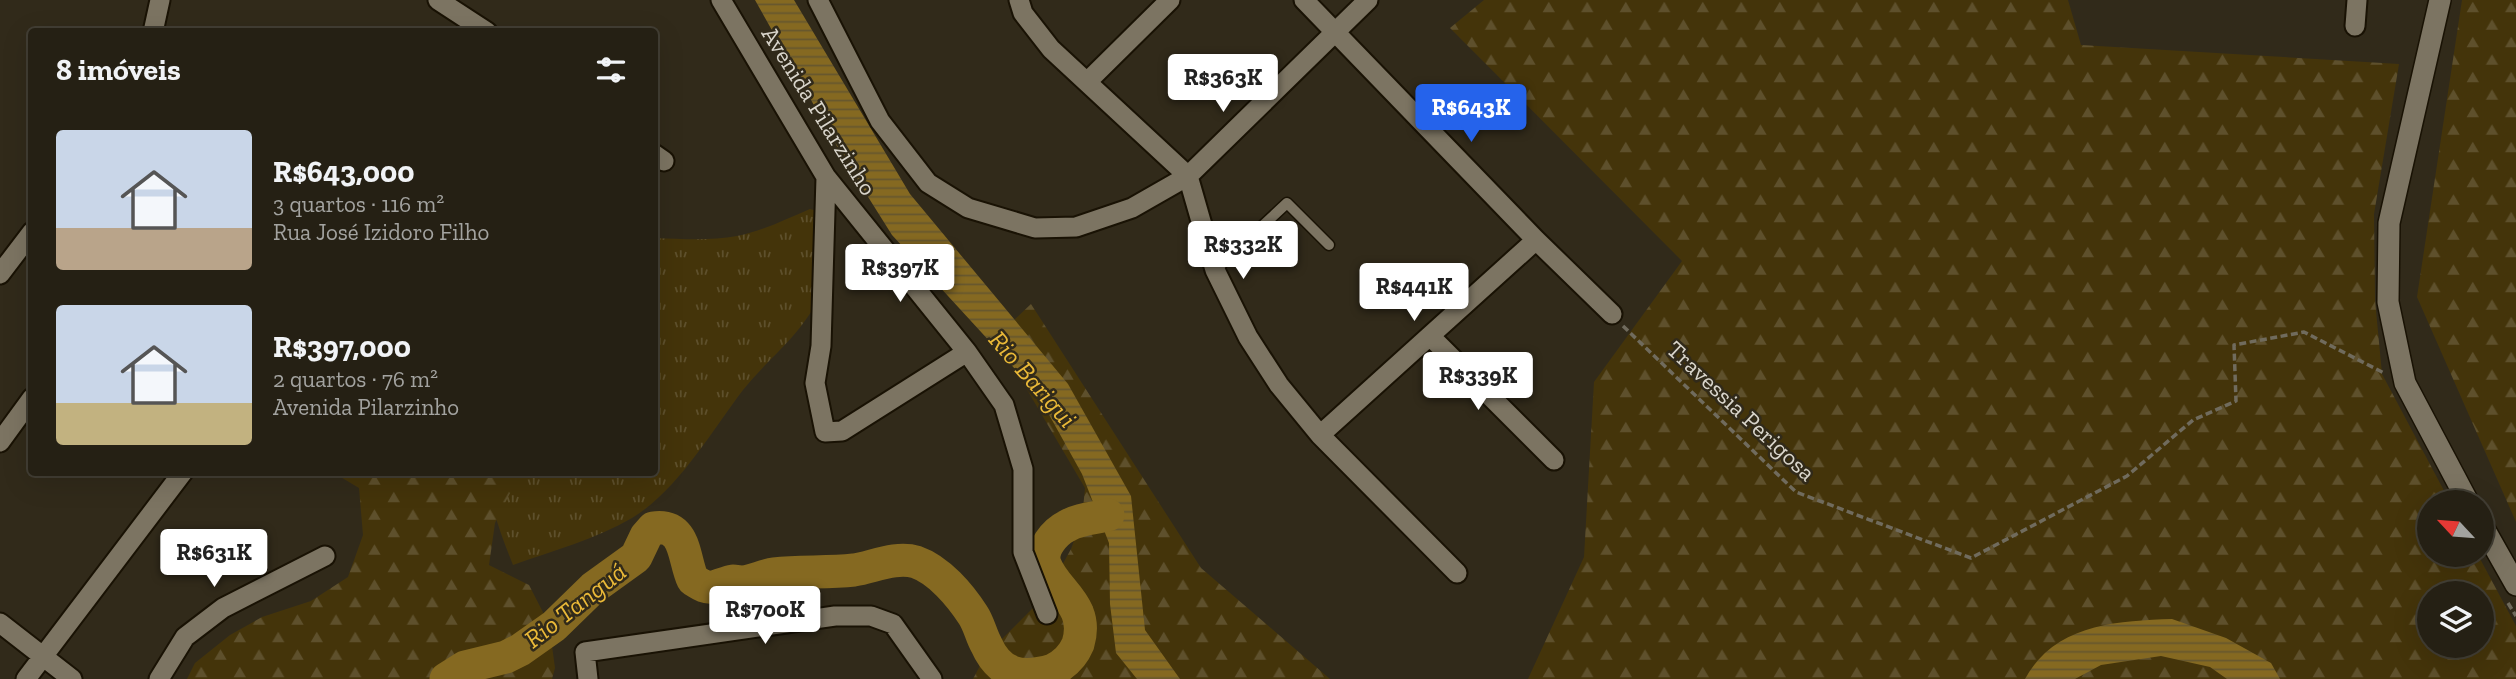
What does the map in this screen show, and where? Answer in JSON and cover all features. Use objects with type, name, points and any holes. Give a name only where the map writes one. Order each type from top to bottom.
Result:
[{"type":"main road","points":[[2440,0],[2389,223],[2388,302],[2405,383],[2462,490]]},
{"type":"main road","points":[[2494,546],[2516,585]]},
{"type":"street","points":[[438,0],[480,28]]},
{"type":"street","name":"Avenida Pilarzinho","points":[[722,0],[826,177],[967,352],[1004,405],[1023,469],[1023,552],[1047,614]]},
{"type":"street","points":[[818,0],[880,121],[928,183],[968,208],[1035,228],[1076,227],[1132,208],[1188,176],[1368,0]]},
{"type":"street","points":[[1018,0],[1023,13],[1051,49],[1188,176],[1215,270],[1248,337],[1279,385],[1320,435],[1457,573]]},
{"type":"street","points":[[1088,81],[1170,0]]},
{"type":"street","points":[[1304,0],[1536,240],[1612,314]]},
{"type":"street","points":[[2355,26],[2357,0]]},
{"type":"street","points":[[153,28],[155,2]]},
{"type":"street","points":[[826,177],[821,346],[816,383],[825,432],[842,430],[967,352]]},
{"type":"street","points":[[0,274],[28,237]]},
{"type":"street","points":[[1320,435],[1536,240]]},
{"type":"street","points":[[1430,336],[1554,460]]},
{"type":"street","points":[[0,442],[28,404]]},
{"type":"street","points":[[26,679],[180,476]]},
{"type":"street","points":[[159,679],[185,637],[223,608],[325,556]]},
{"type":"street","points":[[588,679],[585,652],[835,616],[870,616],[893,624],[932,679]]},
{"type":"street","points":[[0,623],[72,679]]},
{"type":"lane","points":[[1215,270],[1287,203],[1329,245]]},
{"type":"path","name":"Travessia Perigosa","points":[[1612,314],[1796,492],[1971,558],[2127,476],[2193,420],[2236,401],[2234,345],[2304,332],[2405,383]]},
{"type":"green space","points":[[1484,0],[2068,0],[2081,45],[2399,64],[2374,214],[2375,300],[2382,374],[2444,490],[2417,490],[2417,567],[2484,567],[2492,581],[2417,581],[2417,658],[2494,658],[2494,585],[2516,626],[2516,679],[1528,679],[1584,557],[1594,382],[1682,261],[1450,28]]},
{"type":"green space","points":[[2462,0],[2516,0],[2516,522],[2417,297]]},
{"type":"green space","points":[[810,209],[833,216],[822,290],[807,319],[743,390],[679,476],[649,506],[604,532],[513,565],[496,520],[486,476],[658,476],[658,238],[727,238],[765,228]]},
{"type":"green space","points":[[1031,304],[1201,568],[1330,679],[973,679],[985,656],[1033,608],[1055,578],[1071,549],[1082,519],[1085,488],[996,337]]},
{"type":"green space","points":[[339,476],[516,476],[515,483],[495,523],[489,565],[529,585],[549,624],[555,668],[552,679],[187,679],[195,663],[230,635],[262,617],[311,601],[348,577],[363,535],[359,488]]},
{"type":"water","name":"Rio Barigui","points":[[755,0],[794,0],[910,194],[1068,384],[1131,496],[1145,630],[1180,679],[1137,679],[1116,653],[1110,604],[1109,543],[1082,474],[1037,393],[892,235],[843,157]]},
{"type":"water","points":[[2172,619],[2226,638],[2271,663],[2280,679],[2227,679],[2210,667],[2161,656],[2101,665],[2075,679],[2025,679],[2038,661],[2070,636],[2109,624]]},
{"type":"waterway","name":"Rio Tanguá","points":[[446,679],[465,667],[506,657],[554,626],[593,588],[636,557],[653,528],[664,528],[678,537],[693,580],[707,587],[774,574],[854,570],[901,560],[916,562],[941,577],[962,599],[998,663],[1013,672],[1042,673],[1053,670],[1068,659],[1078,644],[1080,630],[1075,608],[1045,564],[1047,547],[1058,532],[1071,524],[1108,515]]}]
